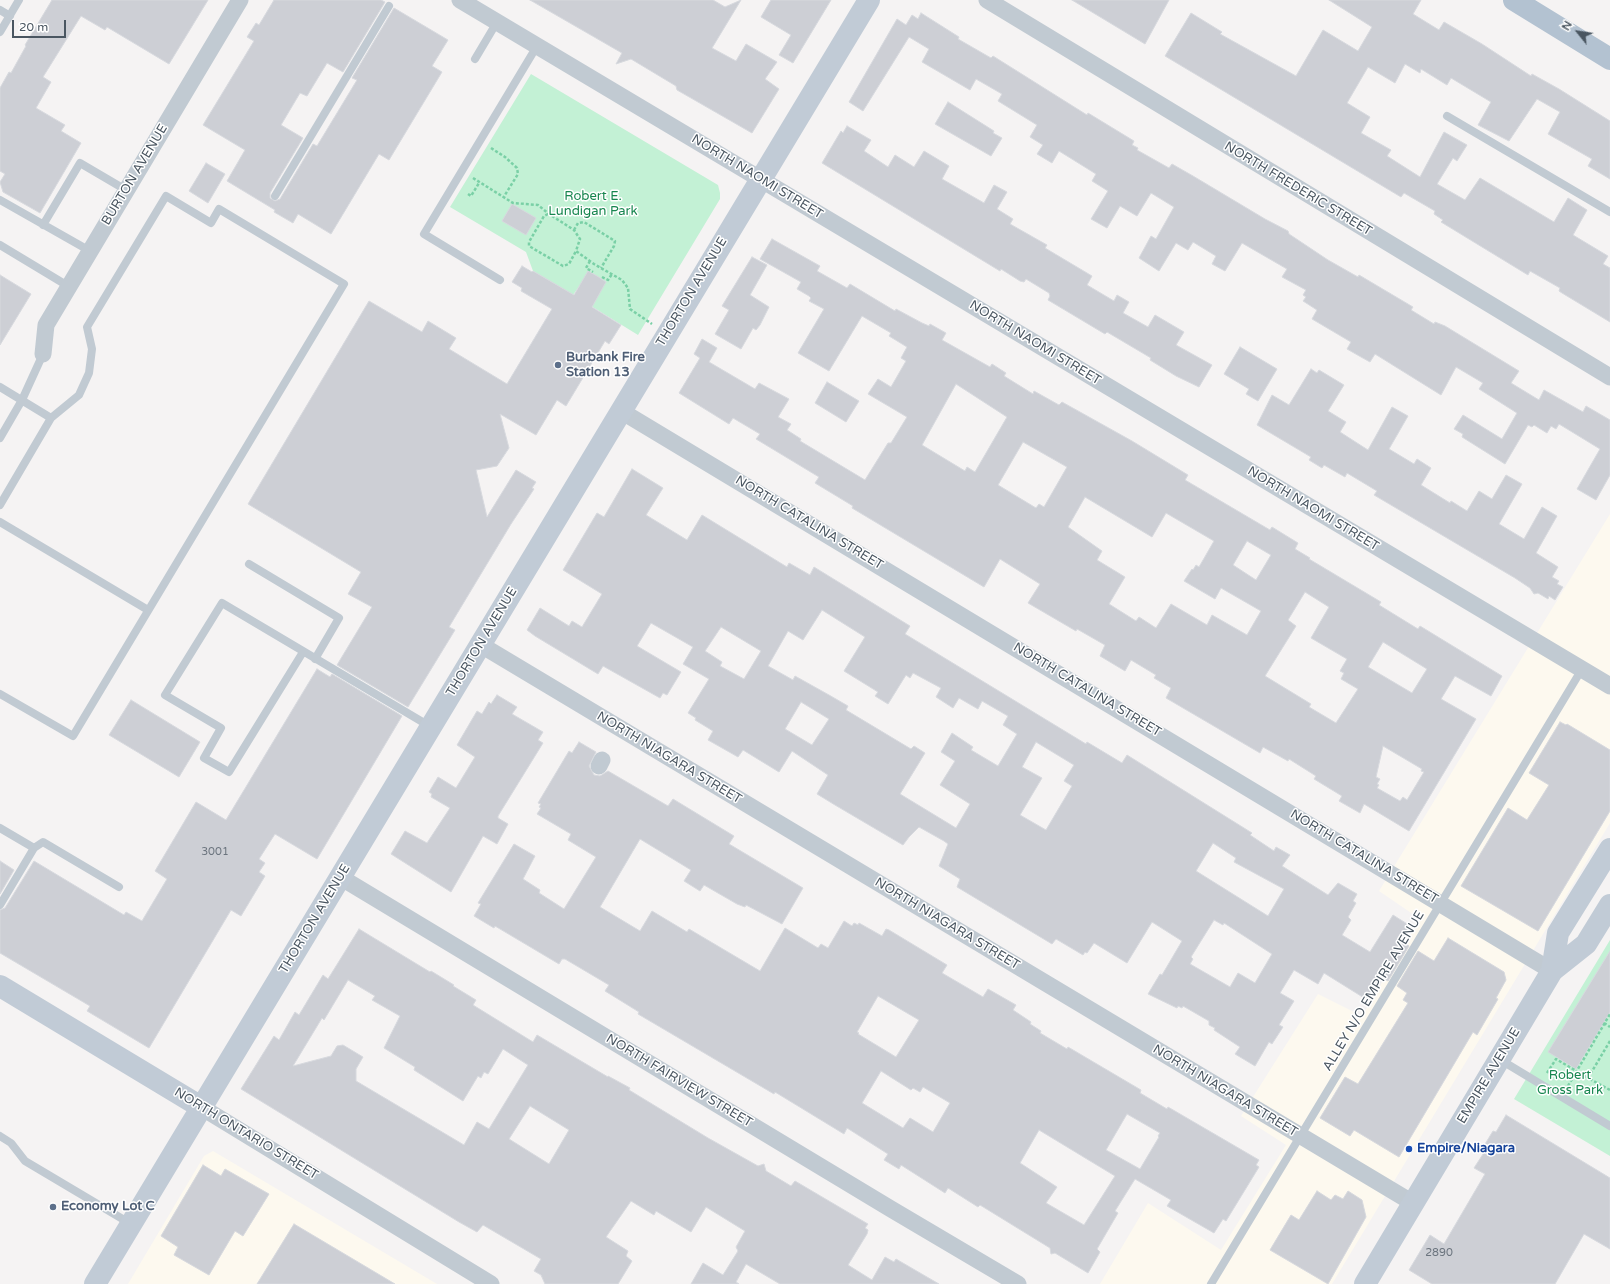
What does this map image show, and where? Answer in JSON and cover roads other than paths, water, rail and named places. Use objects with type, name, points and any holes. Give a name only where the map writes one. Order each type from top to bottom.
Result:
[{"type":"main road","points":[[1514,0],[1610,59]]},
{"type":"street","name":"BURTON AVENUE","points":[[43,354],[46,325],[240,0]]},
{"type":"street","name":"NORTH NAOMI STREET","points":[[460,0],[1610,686]]},
{"type":"street","name":"THORTON AVENUE","points":[[95,1284],[869,0]]},
{"type":"street","name":"NORTH FREDERIC STREET","points":[[987,0],[1610,377]]},
{"type":"street","name":"NORTH CATALINA STREET","points":[[621,411],[1552,971]]},
{"type":"street","name":"NORTH NIAGARA STREET","points":[[481,645],[1413,1203]]},
{"type":"street","name":"EMPIRE AVENUE","points":[[1552,971],[1558,933],[1610,849]]},
{"type":"street","name":"NORTH FAIRVIEW STREET","points":[[340,877],[1018,1284]]},
{"type":"street","name":"EMPIRE AVENUE","points":[[1365,1284],[1552,971],[1586,944],[1610,905]]},
{"type":"street","name":"NORTH ONTARIO STREET","points":[[0,986],[201,1106],[491,1284]]},
{"type":"lane","points":[[0,32],[19,0]]},
{"type":"lane","points":[[275,196],[389,6]]},
{"type":"lane","points":[[0,10],[10,16]]},
{"type":"lane","points":[[475,59],[497,22]]},
{"type":"lane","points":[[500,280],[424,234],[456,187],[537,46]]},
{"type":"lane","points":[[1447,116],[1610,212]]},
{"type":"lane","points":[[44,226],[80,163],[126,190]]},
{"type":"lane","points":[[0,505],[51,418],[79,395],[89,373],[92,349],[87,327],[166,196],[211,223],[219,209],[344,284],[73,736],[0,694]]},
{"type":"lane","points":[[0,200],[90,251]]},
{"type":"lane","points":[[0,245],[68,286]]},
{"type":"lane","points":[[0,438],[22,400],[43,354]]},
{"type":"lane","points":[[0,387],[51,418]]},
{"type":"lane","points":[[0,522],[148,610]]},
{"type":"lane","points":[[249,564],[339,618],[314,659]]},
{"type":"lane","points":[[303,652],[229,772],[204,758],[221,728],[165,695],[222,603],[303,652],[314,659],[431,727]]},
{"type":"lane","name":"ALLEY N/O EMPIRE AVENUE","points":[[1211,1284],[1582,669]]},
{"type":"lane","points":[[0,828],[34,848]]},
{"type":"lane","points":[[0,905],[34,848],[43,842],[119,887]]},
{"type":"lane","points":[[1499,1059],[1610,1126]]},
{"type":"lane","points":[[0,1136],[11,1143],[25,1161],[131,1224]]},
{"type":"place","name":"Burbank Fire Station 13","points":[[558,365]]},
{"type":"place","name":"Empire/Niagara","points":[[1409,1149]]},
{"type":"place","name":"Economy Lot C","points":[[53,1207]]},
{"type":"park label","name":"Robert E. Lundigan Park","points":[[593,204]]},
{"type":"park label","name":"Robert Gross Park","points":[[1570,1084]]}]
